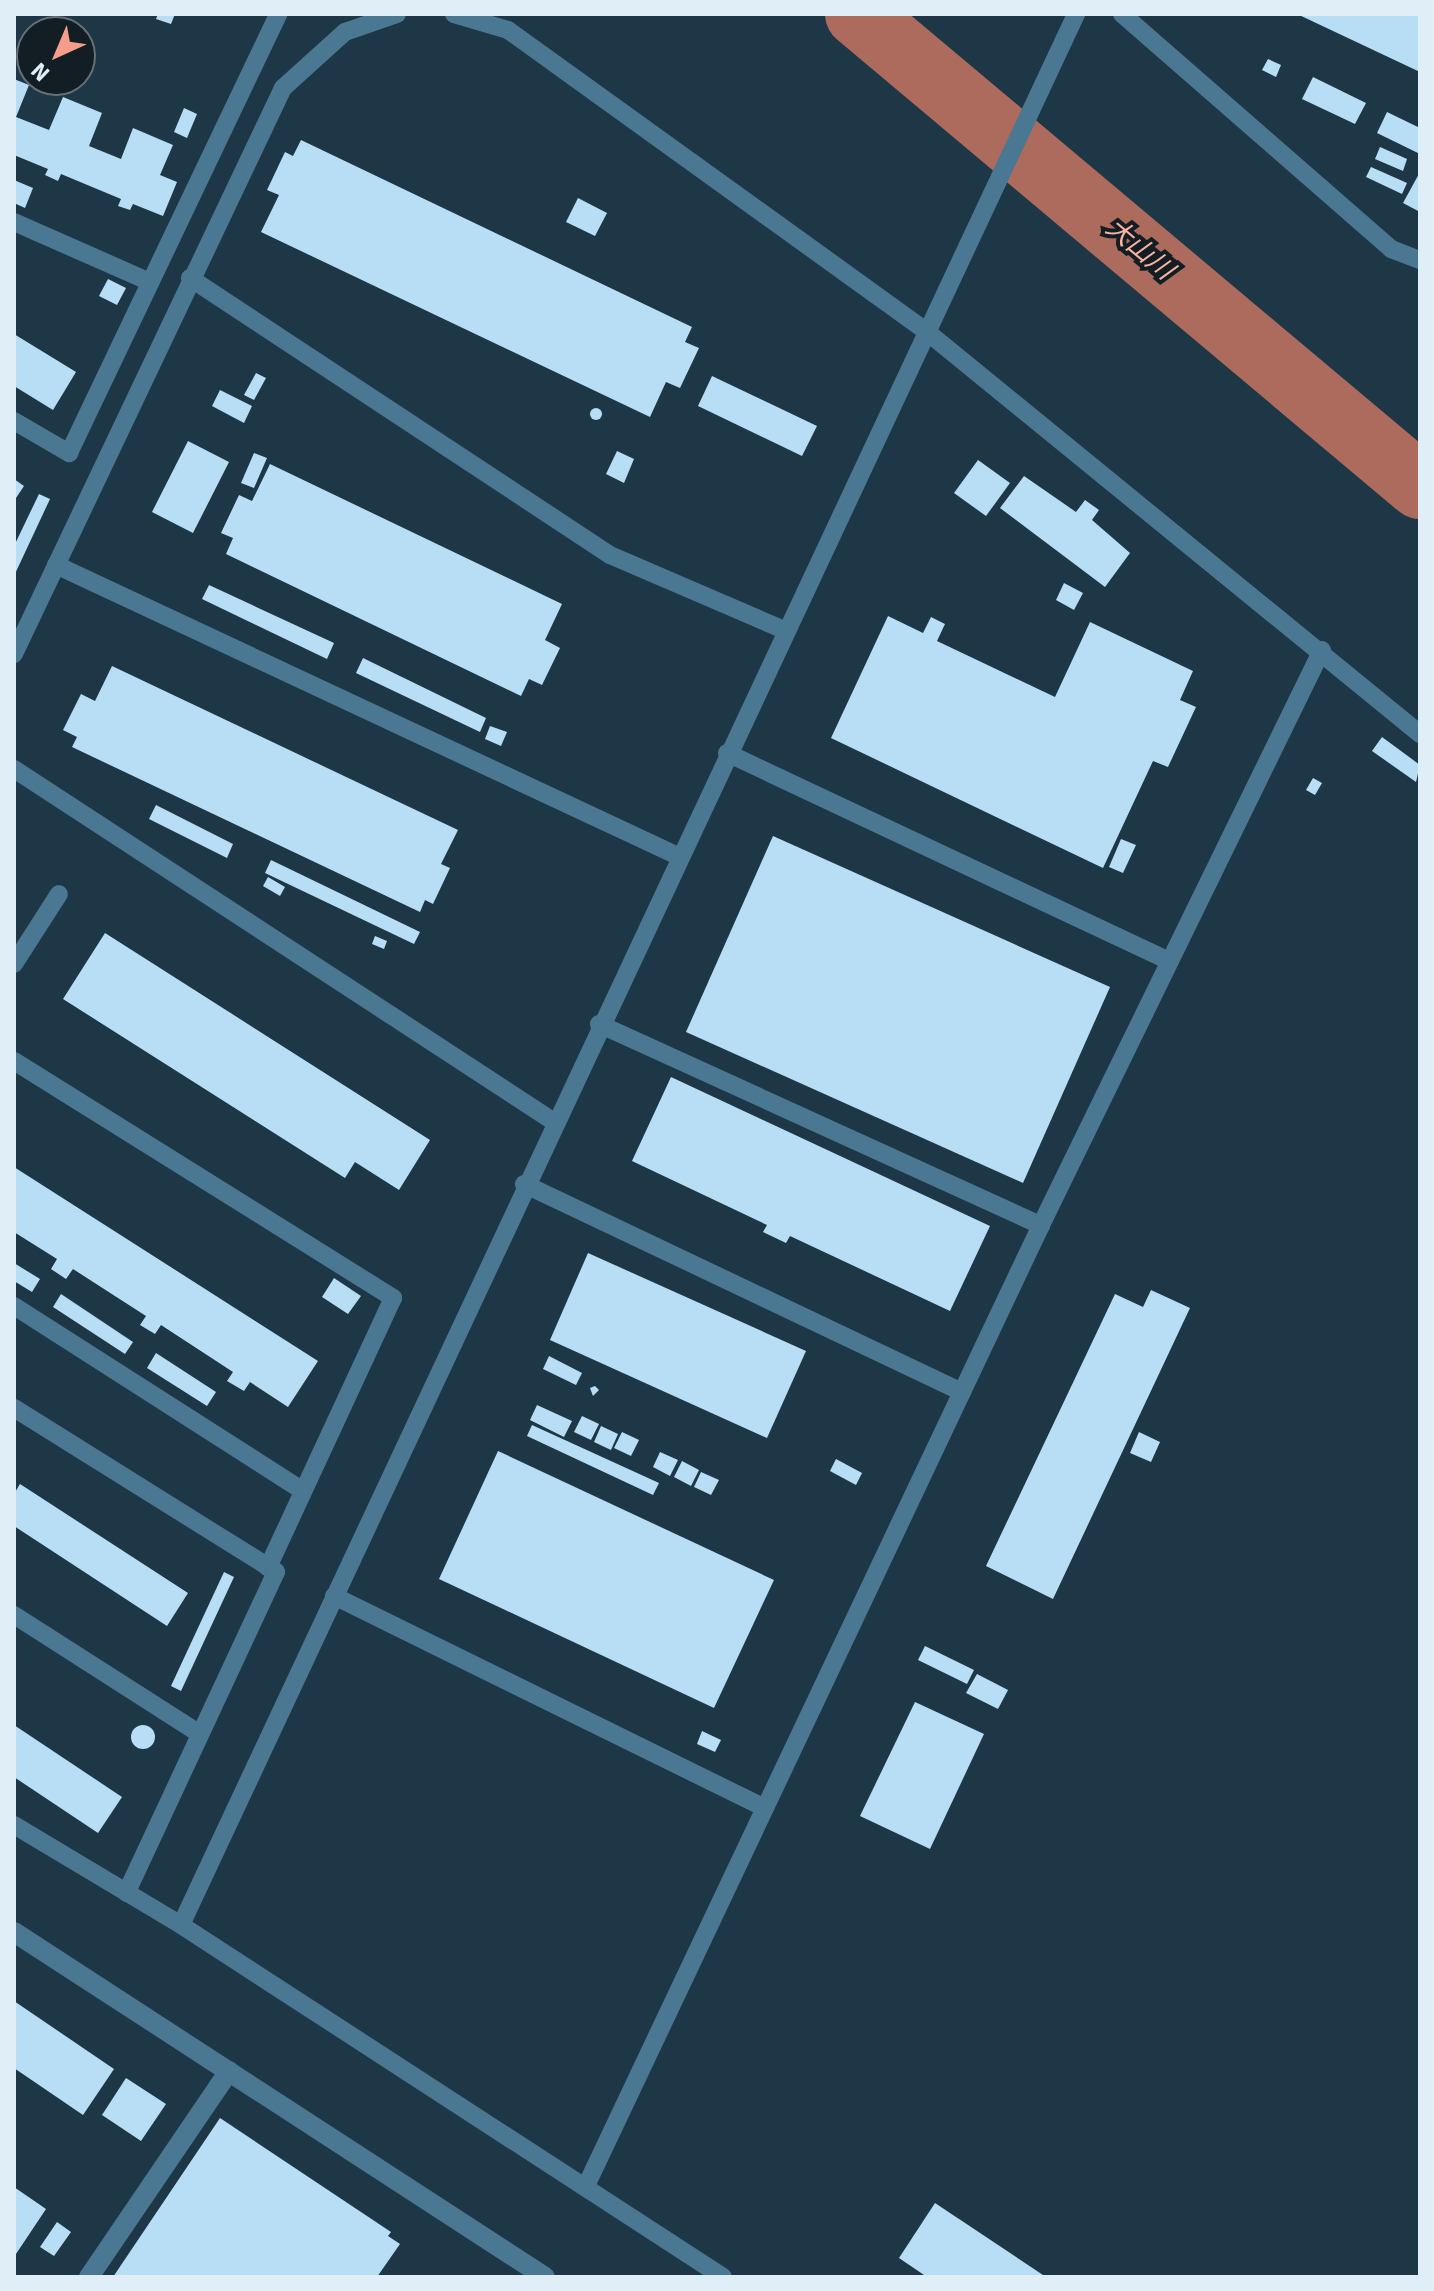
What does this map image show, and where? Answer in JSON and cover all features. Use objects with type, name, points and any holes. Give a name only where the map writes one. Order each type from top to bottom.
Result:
[{"type":"street","points":[[14,1932],[545,2277]]},
{"type":"street","points":[[89,2277],[229,2071]]},
{"type":"lane","points":[[14,421],[69,453],[278,14]]},
{"type":"lane","points":[[14,654],[190,278],[283,88],[345,32],[397,14]]},
{"type":"lane","points":[[454,14],[508,30],[926,331],[1322,650],[1420,734]]},
{"type":"lane","points":[[181,1925],[553,1121],[1076,14]]},
{"type":"lane","points":[[1122,14],[1391,249],[1420,260]]},
{"type":"lane","points":[[14,222],[150,282]]},
{"type":"lane","points":[[190,278],[610,555],[784,630]]},
{"type":"lane","points":[[56,565],[678,856]]},
{"type":"lane","points":[[586,2186],[1041,1225],[1322,650]]},
{"type":"lane","points":[[727,753],[1170,961]]},
{"type":"lane","points":[[14,769],[553,1121]]},
{"type":"lane","points":[[14,964],[59,894]]},
{"type":"lane","points":[[599,1024],[1041,1225]]},
{"type":"lane","points":[[14,1061],[393,1298],[268,1567]]},
{"type":"lane","points":[[524,1184],[962,1392]]},
{"type":"lane","points":[[14,1306],[303,1491]]},
{"type":"lane","points":[[14,1408],[276,1572],[126,1893]]},
{"type":"lane","points":[[334,1596],[765,1808]]},
{"type":"lane","points":[[14,1615],[200,1734]]},
{"type":"lane","points":[[14,1825],[181,1925],[723,2277]]},
{"type":"building","points":[[158,14],[175,14],[171,24],[156,19]]},
{"type":"building","points":[[1297,14],[1420,14],[1420,72]]},
{"type":"building","points":[[1268,59],[1281,65],[1276,77],[1262,70]]},
{"type":"building","points":[[1313,77],[1366,103],[1355,124],[1302,99]]},
{"type":"building","points":[[14,79],[16,96],[25,96],[16,117],[49,130],[63,97],[102,113],[89,146],[121,159],[133,128],[173,145],[160,175],[177,182],[163,216],[133,204],[130,210],[118,206],[121,199],[61,174],[58,181],[45,175],[48,169],[14,155]]},
{"type":"building","points":[[184,108],[197,114],[187,138],[174,132]]},
{"type":"building","points":[[1387,112],[1420,128],[1420,154],[1377,133]]},
{"type":"building","points":[[301,140],[692,327],[685,342],[699,348],[680,388],[666,382],[650,417],[261,232],[279,195],[267,190],[285,152],[293,156]]},
{"type":"building","points":[[1380,147],[1407,159],[1403,171],[1375,159]]},
{"type":"building","points":[[1371,167],[1407,183],[1402,194],[1366,177]]},
{"type":"building","points":[[1420,172],[1420,212],[1403,203]]},
{"type":"building","points":[[14,180],[33,188],[25,208],[14,203]]},
{"type":"building","points":[[578,198],[607,213],[595,236],[566,222]]},
{"type":"building","points":[[108,279],[126,288],[117,305],[99,296]]},
{"type":"building","points":[[14,334],[76,372],[53,410],[14,386]]},
{"type":"building","points":[[256,373],[266,378],[254,400],[244,395]]},
{"type":"building","points":[[712,376],[817,426],[802,456],[698,406]]},
{"type":"building","points":[[220,390],[252,406],[244,423],[212,406]]},
{"type":"building","points":[[596,408],[602,414],[596,420],[590,414]]},
{"type":"building","points":[[188,441],[229,462],[193,533],[152,512]]},
{"type":"building","points":[[617,451],[634,459],[624,483],[606,474]]},
{"type":"building","points":[[254,453],[267,458],[254,488],[241,483]]},
{"type":"building","points":[[978,460],[1010,483],[986,516],[954,493]]},
{"type":"building","points":[[270,464],[562,604],[545,640],[560,648],[542,685],[529,679],[521,696],[226,554],[233,538],[221,533],[239,495],[252,501]]},
{"type":"building","points":[[1024,476],[1076,512],[1085,500],[1099,510],[1092,520],[1130,553],[1105,587],[1000,508]]},
{"type":"building","points":[[14,479],[24,486],[14,501]]},
{"type":"building","points":[[39,494],[50,499],[14,576],[14,546]]},
{"type":"building","points":[[1064,583],[1083,593],[1074,610],[1056,600]]},
{"type":"building","points":[[209,585],[334,643],[327,659],[202,599]]},
{"type":"building","points":[[888,616],[923,633],[931,617],[945,624],[937,641],[1055,697],[1090,622],[1193,671],[1180,700],[1196,707],[1168,767],[1153,761],[1103,868],[831,738]]},
{"type":"building","points":[[363,658],[486,718],[480,732],[356,673]]},
{"type":"building","points":[[112,666],[458,830],[441,864],[450,868],[433,904],[425,900],[420,912],[72,747],[77,737],[63,730],[81,694],[95,701]]},
{"type":"building","points":[[490,726],[507,732],[501,746],[485,739]]},
{"type":"building","points":[[1382,737],[1420,765],[1416,782],[1372,751]]},
{"type":"building","points":[[1313,778],[1322,783],[1315,795],[1306,790]]},
{"type":"building","points":[[156,805],[233,844],[227,858],[149,819]]},
{"type":"building","points":[[773,836],[1110,987],[1023,1183],[686,1032]]},
{"type":"building","points":[[1121,839],[1136,845],[1123,873],[1109,867]]},
{"type":"building","points":[[271,860],[420,932],[414,944],[265,873]]},
{"type":"building","points":[[268,877],[285,887],[280,896],[263,886]]},
{"type":"building","points":[[105,933],[430,1140],[399,1190],[355,1162],[345,1178],[63,999]]},
{"type":"building","points":[[375,936],[387,941],[384,949],[372,944]]},
{"type":"building","points":[[671,1077],[990,1226],[950,1311],[790,1236],[786,1243],[763,1232],[767,1225],[632,1161]]},
{"type":"building","points":[[14,1167],[318,1361],[288,1407],[250,1382],[244,1391],[227,1381],[233,1372],[161,1325],[155,1334],[140,1325],[146,1316],[73,1269],[66,1279],[51,1269],[57,1259],[14,1232]]},
{"type":"building","points":[[588,1253],[806,1351],[767,1438],[550,1340]]},
{"type":"building","points":[[14,1263],[40,1279],[32,1292],[14,1281]]},
{"type":"building","points":[[334,1278],[361,1296],[348,1314],[322,1297]]},
{"type":"building","points":[[1151,1290],[1190,1308],[1053,1599],[986,1566],[1115,1294],[1143,1307]]},
{"type":"building","points":[[61,1294],[133,1342],[125,1354],[53,1307]]},
{"type":"building","points":[[156,1353],[216,1392],[207,1406],[147,1368]]},
{"type":"building","points":[[549,1356],[582,1373],[576,1385],[543,1369]]},
{"type":"building","points":[[595,1386],[599,1390],[593,1396],[590,1388]]},
{"type":"building","points":[[537,1405],[572,1421],[564,1437],[530,1420]]},
{"type":"building","points":[[582,1416],[599,1424],[591,1440],[574,1432]]},
{"type":"building","points":[[532,1425],[659,1483],[653,1495],[527,1436]]},
{"type":"building","points":[[601,1426],[618,1434],[611,1450],[594,1442]]},
{"type":"building","points":[[622,1432],[639,1440],[631,1456],[614,1448]]},
{"type":"building","points":[[1139,1432],[1160,1442],[1151,1462],[1130,1453]]},
{"type":"building","points":[[498,1451],[774,1580],[714,1708],[439,1579]]},
{"type":"building","points":[[660,1452],[678,1460],[670,1476],[653,1467]]},
{"type":"building","points":[[836,1459],[862,1473],[856,1485],[830,1471]]},
{"type":"building","points":[[682,1461],[699,1470],[691,1486],[674,1477]]},
{"type":"building","points":[[701,1472],[719,1480],[711,1495],[694,1487]]},
{"type":"building","points":[[20,1484],[188,1593],[167,1626],[14,1526],[14,1494]]},
{"type":"building","points":[[224,1572],[234,1577],[181,1691],[171,1686]]},
{"type":"building","points":[[925,1646],[974,1670],[967,1684],[918,1660]]},
{"type":"building","points":[[977,1674],[1008,1690],[998,1709],[966,1693]]},
{"type":"building","points":[[915,1702],[984,1734],[930,1849],[860,1816]]},
{"type":"building","points":[[14,1725],[122,1797],[98,1833],[14,1777]]},
{"type":"building","points":[[143,1725],[152,1728],[155,1737],[152,1746],[143,1749],[134,1746],[131,1737],[134,1728]]},
{"type":"building","points":[[702,1731],[721,1740],[715,1752],[697,1744]]},
{"type":"building","points":[[14,2001],[114,2069],[83,2115],[14,2068]]},
{"type":"building","points":[[126,2078],[166,2104],[141,2141],[102,2115]]},
{"type":"building","points":[[220,2118],[391,2232],[388,2236],[400,2244],[377,2277],[113,2277]]},
{"type":"building","points":[[14,2187],[46,2209],[16,2254],[14,2253]]},
{"type":"building","points":[[935,2203],[1046,2277],[927,2277],[899,2258]]},
{"type":"building","points":[[57,2222],[71,2232],[54,2256],[40,2247]]},
{"type":"waterway","name":"大山川","points":[[858,14],[1420,486]]}]
